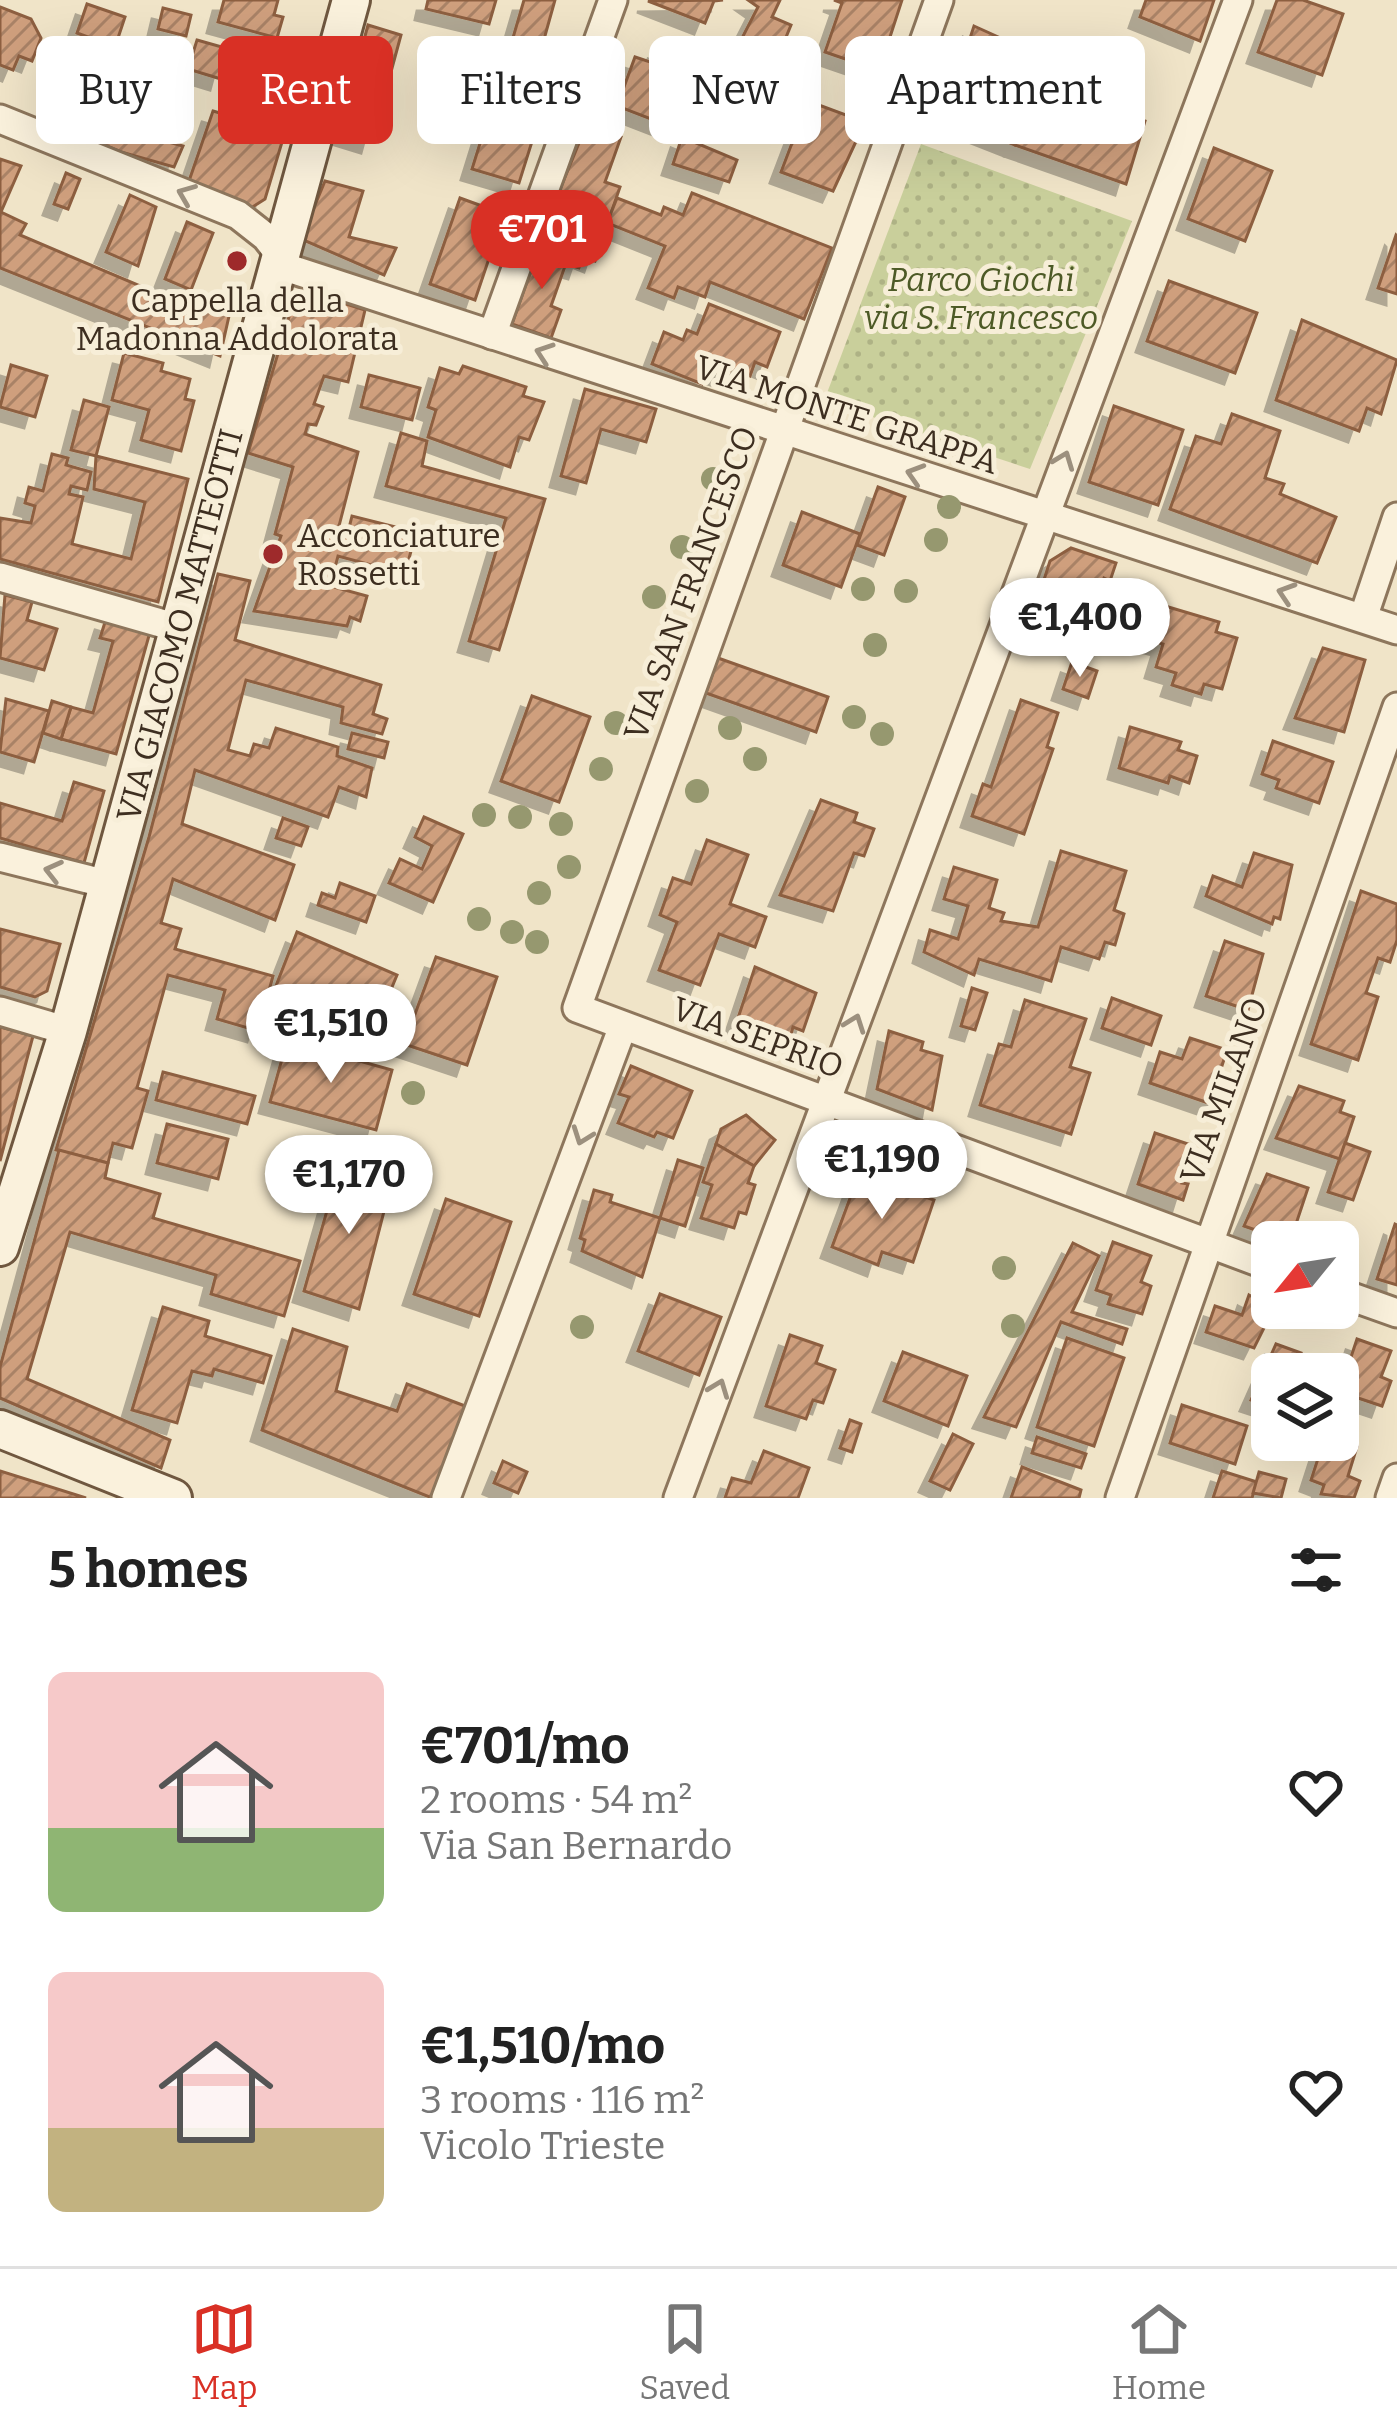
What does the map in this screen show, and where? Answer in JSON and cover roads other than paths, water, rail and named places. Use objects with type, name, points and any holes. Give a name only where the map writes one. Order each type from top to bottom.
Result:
[{"type":"street","name":"VIA GIACOMO MATTEOTTI","points":[[0,1247],[68,1031],[351,0]]},
{"type":"street","points":[[492,335],[613,0]]},
{"type":"street","name":"VIA SAN FRANCESCO","points":[[623,1026],[577,1008],[939,0]]},
{"type":"street","points":[[678,1498],[1238,0]]},
{"type":"street","points":[[0,119],[238,215],[266,236],[280,258]]},
{"type":"street","name":"VIA MONTE GRAPPA","points":[[280,258],[291,268],[782,433],[1044,513],[1397,630]]},
{"type":"street","points":[[1363,618],[1397,518]]},
{"type":"street","points":[[0,577],[178,628]]},
{"type":"street","name":"VIA MILANO","points":[[1120,1498],[1397,707]]},
{"type":"street","points":[[0,857],[107,884]]},
{"type":"street","points":[[0,1011],[68,1031]]},
{"type":"street","points":[[446,1498],[623,1026]]},
{"type":"street","name":"VIA SEPRIO","points":[[623,1026],[1251,1260]]},
{"type":"street","points":[[1359,1299],[1397,1313]]},
{"type":"street","points":[[3,1429],[173,1498]]},
{"type":"street","points":[[1390,1498],[1397,1478]]},
{"type":"place","name":"Cappella della Madonna Addolorata","points":[[237,261]]},
{"type":"place","name":"Acconciature Rossetti","points":[[273,554]]},
{"type":"park label","name":"Parco Giochi via S. Francesco","points":[[981,298]]}]
